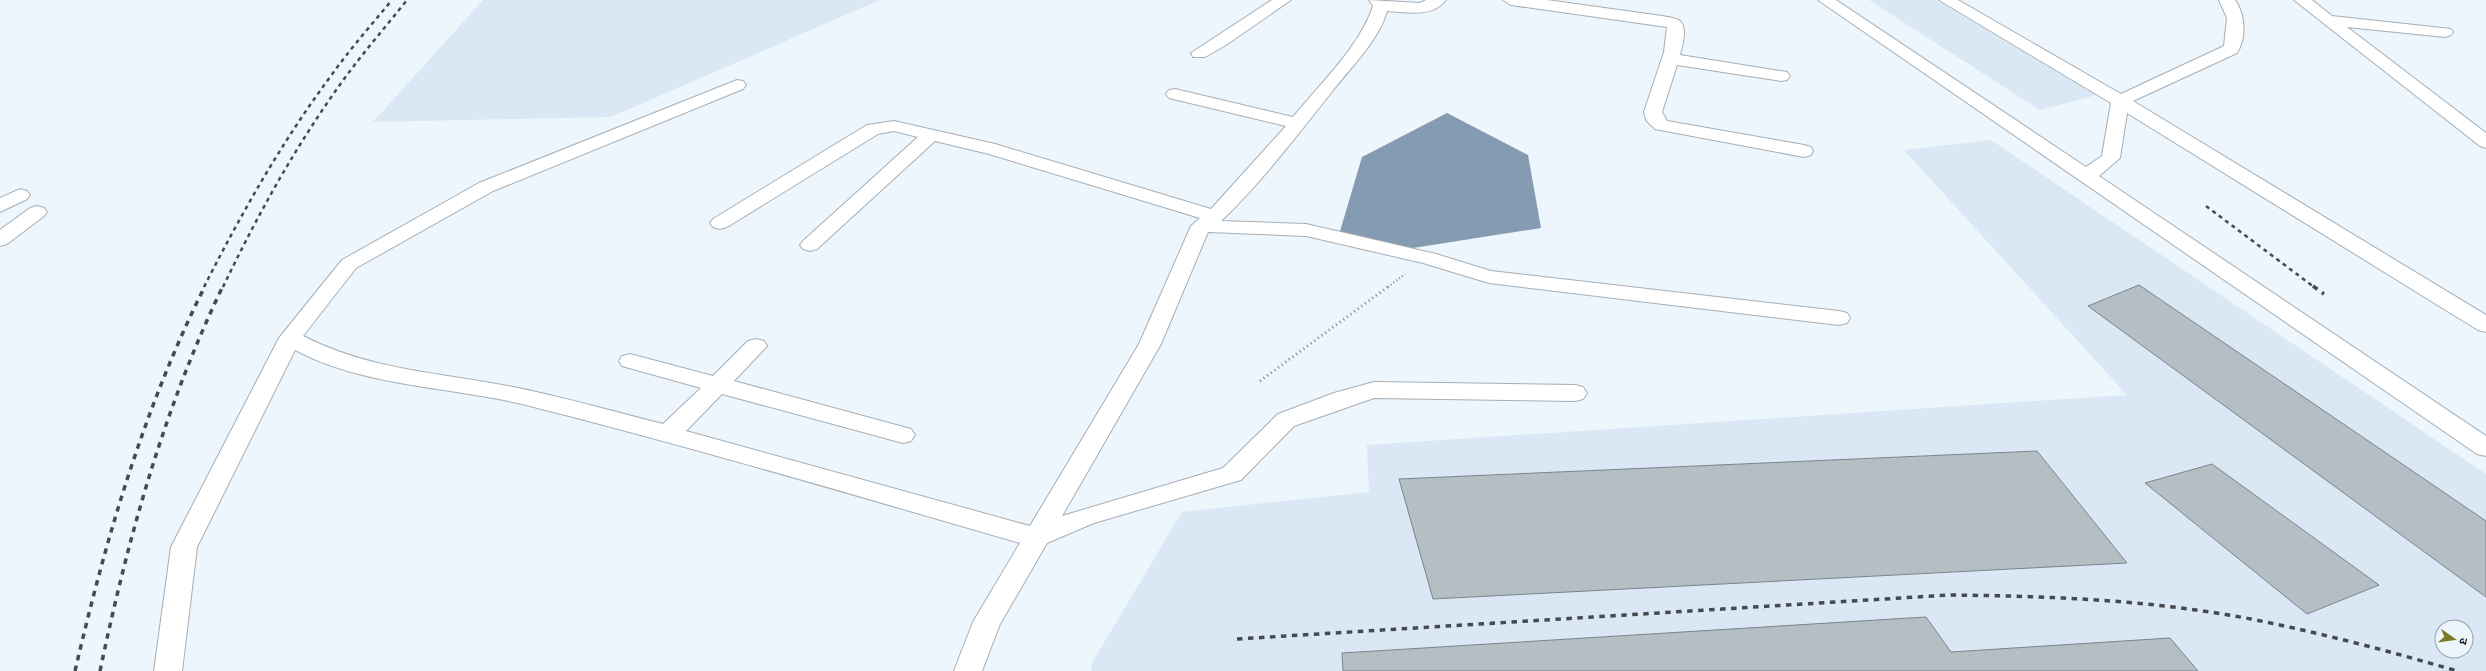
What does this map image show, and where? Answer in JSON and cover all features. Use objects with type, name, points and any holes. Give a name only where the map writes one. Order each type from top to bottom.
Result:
[{"type":"street","points":[[1199,53],[1220,42],[1283,0]]},
{"type":"street","points":[[968,671],[987,622],[1035,537],[1150,344],[1208,221],[1297,123],[1360,46],[1377,19],[1379,3],[1423,8],[1438,0]]},
{"type":"street","points":[[1511,0],[1670,22],[1676,26],[1677,29],[1670,59],[1653,112],[1655,120],[1661,126],[1804,150]]},
{"type":"street","points":[[1826,0],[2486,448]]},
{"type":"street","points":[[1947,0],[2120,101],[2486,325]]},
{"type":"street","points":[[2120,101],[2230,49],[2237,29],[2232,6],[2227,0]]},
{"type":"street","points":[[2302,0],[2486,142]]},
{"type":"street","points":[[2329,20],[2445,32]]},
{"type":"street","points":[[1670,59],[1781,76]]},
{"type":"street","points":[[168,671],[184,547],[290,338],[349,264],[486,187],[737,85]]},
{"type":"street","points":[[1175,94],[1297,123]]},
{"type":"street","points":[[2085,177],[2111,158],[2120,101]]},
{"type":"street","points":[[720,223],[873,129],[894,126],[1088,177],[1208,221],[1306,230],[1429,258],[1489,276],[1839,318]]},
{"type":"street","points":[[810,245],[931,135]]},
{"type":"street","points":[[0,206],[20,195]]},
{"type":"street","points":[[0,240],[37,212]]},
{"type":"street","points":[[290,338],[324,356],[387,374],[519,396],[668,434],[1035,537],[1087,516],[1232,474],[1286,420],[1342,399],[1374,390],[1575,393]]},
{"type":"street","points":[[668,434],[715,385],[756,346]]},
{"type":"street","points":[[630,361],[903,435]]},
{"type":"path","points":[[1260,381],[1360,306],[1429,258]]},
{"type":"shaded area","points":[[483,0],[880,0],[611,117],[373,122]]},
{"type":"shaded area","points":[[1869,0],[1936,0],[2097,95],[2040,110]]},
{"type":"shaded area","points":[[1991,140],[2486,474],[2486,671],[1091,671],[1092,663],[1182,512],[1369,492],[1367,445],[2127,395],[1904,150]]},
{"type":"water","points":[[1447,113],[1528,155],[1541,228],[1413,248],[1338,238],[1362,157]]},
{"type":"building","points":[[2139,285],[2486,521],[2486,597],[2088,306]]},
{"type":"building","points":[[2037,451],[2127,563],[1433,599],[1399,479]]},
{"type":"building","points":[[2212,464],[2379,585],[2307,614],[2145,483]]},
{"type":"building","points":[[1926,617],[1951,652],[2170,638],[2198,671],[1343,671],[1342,653]]},
{"type":"railway","points":[[204,287],[248,204],[297,124],[340,64],[392,0]]},
{"type":"railway","points":[[223,287],[266,203],[314,122],[350,71],[407,0]]},
{"type":"railway","points":[[2206,206],[2314,287]]},
{"type":"railway","points":[[75,671],[100,572],[145,426],[183,332],[205,286]]},
{"type":"railway","points":[[100,671],[123,572],[150,474],[183,379],[223,286]]},
{"type":"railway","points":[[2313,286],[2324,294]]},
{"type":"railway","points":[[1237,639],[1949,595],[2025,596],[2139,603],[2176,607],[2251,619],[2329,636],[2457,671]]}]
